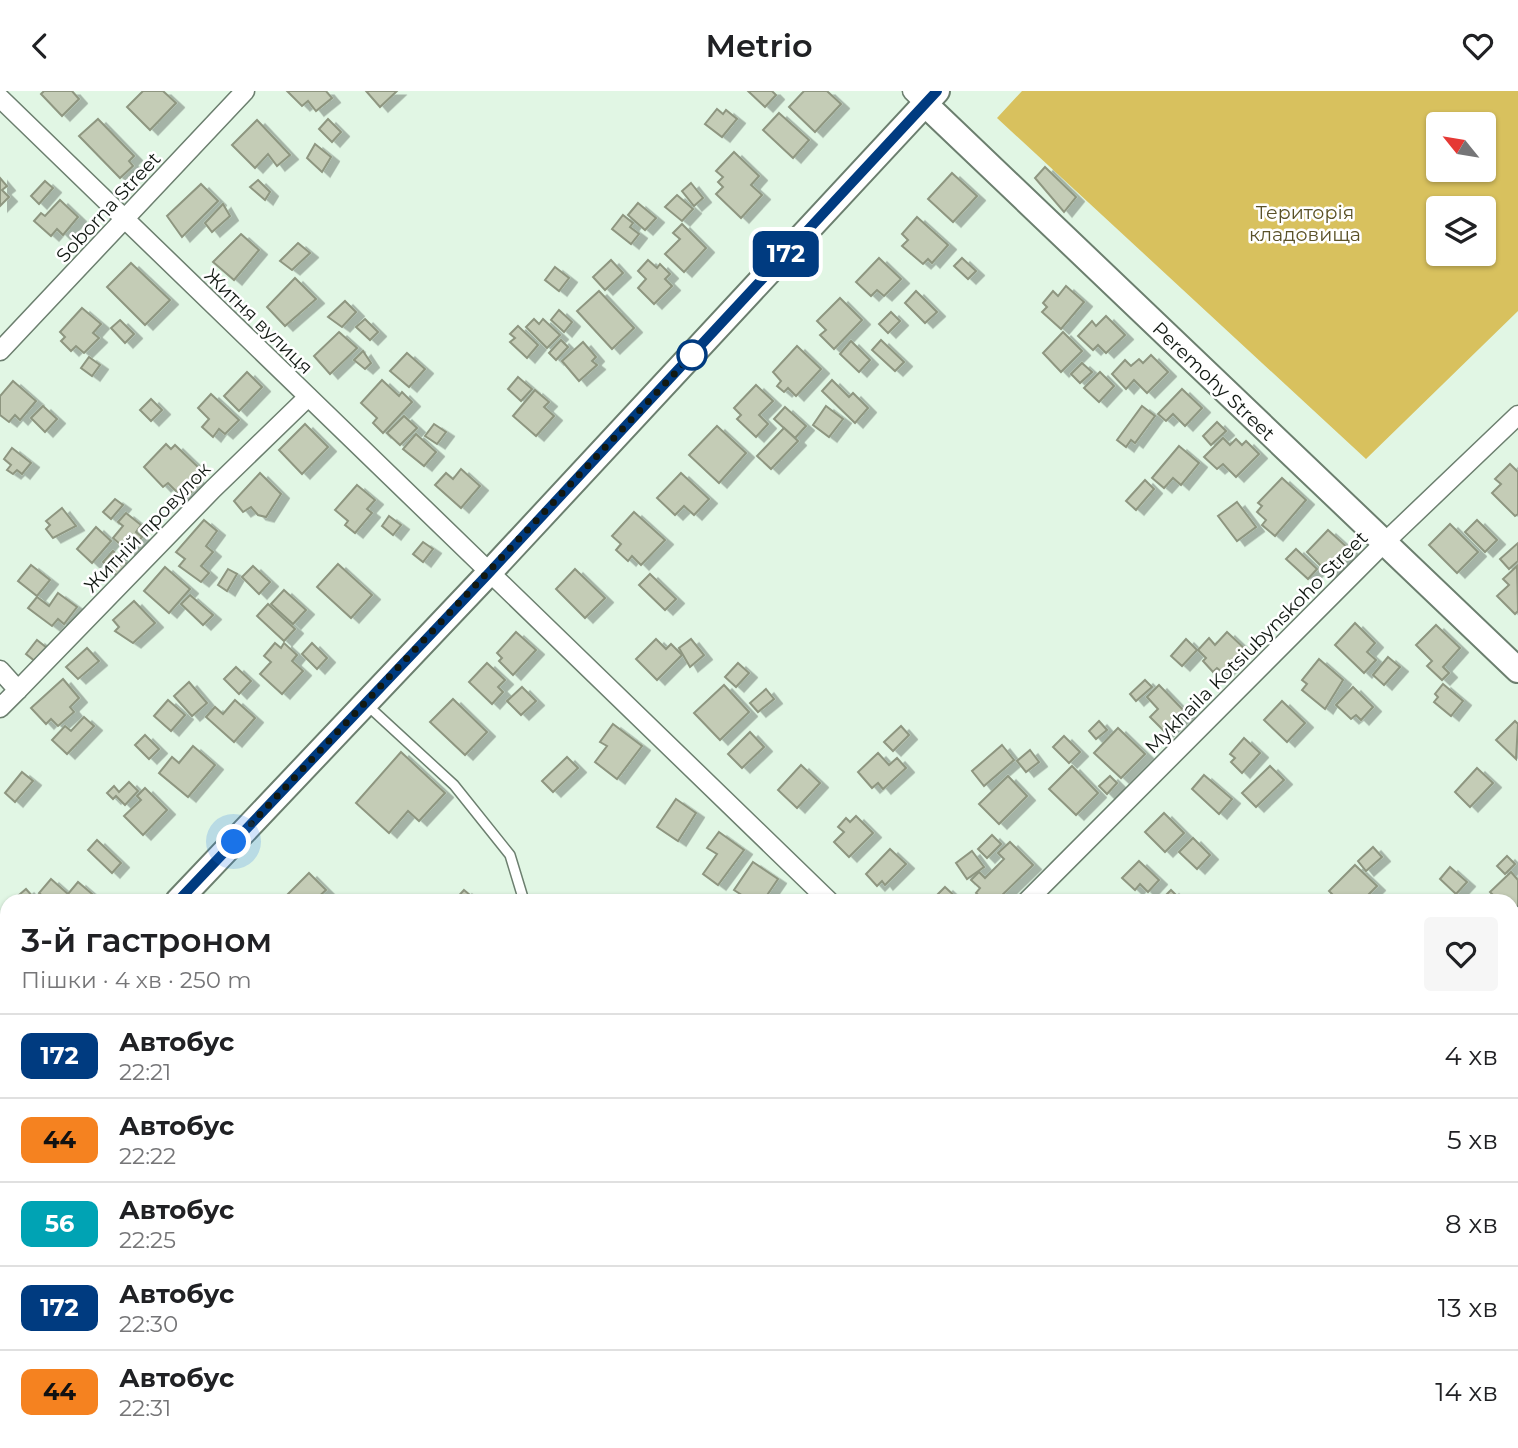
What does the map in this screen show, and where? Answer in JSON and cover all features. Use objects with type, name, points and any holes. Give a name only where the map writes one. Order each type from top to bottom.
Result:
[{"type":"street","name":"Soborna Street","points":[[0,351],[245,91]]},
{"type":"street","name":"Peremohy Street","points":[[925,95],[1384,543],[1518,670]]},
{"type":"street","points":[[185,894],[489,573],[925,95]]},
{"type":"street","name":"Житня вулиця","points":[[0,98],[822,894]]},
{"type":"street","name":"Житній провулок","points":[[0,708],[213,489],[308,397]]},
{"type":"street","name":"Mykhaila Kotsiubynskoho Street","points":[[1034,894],[1384,543],[1518,415]]},
{"type":"street","points":[[0,670],[18,690]]},
{"type":"lane","points":[[366,703],[454,785],[510,855],[522,894]]},
{"type":"green space","name":"Територія кладовища","points":[[1022,91],[1518,91],[1518,311],[1366,459],[997,118]]},
{"type":"building","points":[[44,91],[72,91],[79,99],[62,116],[41,94]]},
{"type":"building","points":[[143,91],[163,91],[176,103],[150,130],[127,107]]},
{"type":"building","points":[[287,91],[326,91],[332,98],[316,111],[308,101],[302,106]]},
{"type":"building","points":[[366,91],[397,91],[380,107]]},
{"type":"building","points":[[748,91],[772,91],[776,95],[765,107]]},
{"type":"building","points":[[804,91],[827,91],[841,104],[815,132],[789,107]]},
{"type":"building","points":[[717,109],[723,114],[726,110],[737,119],[722,137],[705,124]]},
{"type":"building","points":[[779,113],[809,140],[793,158],[763,130]]},
{"type":"building","points":[[98,119],[134,156],[129,161],[133,166],[120,178],[79,136]]},
{"type":"building","points":[[328,119],[341,132],[332,142],[319,129]]},
{"type":"building","points":[[257,120],[290,155],[277,166],[268,154],[255,168],[232,145]]},
{"type":"building","points":[[315,144],[331,157],[322,172],[307,158]]},
{"type":"building","points":[[734,152],[759,176],[751,185],[762,195],[741,218],[716,194],[723,187],[718,182],[723,177],[716,171]]},
{"type":"building","points":[[1045,167],[1076,197],[1064,212],[1035,178]]},
{"type":"building","points":[[952,173],[977,196],[953,222],[928,199]]},
{"type":"building","points":[[0,178],[7,186],[2,190],[9,197],[0,206]]},
{"type":"building","points":[[258,180],[270,192],[265,200],[250,187]]},
{"type":"building","points":[[45,181],[53,188],[39,204],[31,196]]},
{"type":"building","points":[[691,183],[703,198],[694,206],[682,191]]},
{"type":"building","points":[[201,184],[218,201],[182,237],[167,216]]},
{"type":"building","points":[[677,195],[693,209],[682,221],[665,207]]},
{"type":"building","points":[[60,200],[78,217],[63,235],[57,229],[51,236],[34,221],[41,213],[45,216]]},
{"type":"building","points":[[638,203],[656,218],[645,230],[628,215]]},
{"type":"building","points":[[223,204],[230,216],[212,232],[205,223]]},
{"type":"building","points":[[623,215],[633,223],[630,227],[639,234],[631,244],[612,229]]},
{"type":"building","points":[[917,217],[948,245],[932,263],[928,259],[923,264],[902,246],[908,240],[902,234]]},
{"type":"building","points":[[682,224],[706,248],[684,272],[665,254],[680,239],[673,233]]},
{"type":"building","points":[[241,234],[259,250],[234,280],[213,262]]},
{"type":"building","points":[[298,243],[310,253],[292,270],[280,261]]},
{"type":"building","points":[[879,258],[901,279],[884,296],[877,290],[871,296],[856,282]]},
{"type":"building","points":[[962,258],[976,271],[968,279],[954,266]]},
{"type":"building","points":[[611,260],[623,273],[605,290],[593,277]]},
{"type":"building","points":[[648,260],[657,268],[660,264],[670,274],[665,279],[672,286],[654,304],[638,288],[646,279],[638,271]]},
{"type":"building","points":[[131,263],[170,300],[145,325],[107,287]]},
{"type":"building","points":[[555,267],[569,278],[559,291],[545,280]]},
{"type":"building","points":[[295,278],[316,299],[285,326],[267,307]]},
{"type":"building","points":[[1066,286],[1084,302],[1061,329],[1042,312],[1047,307],[1043,303],[1053,291],[1058,296]]},
{"type":"building","points":[[599,291],[634,328],[612,349],[577,311]]},
{"type":"building","points":[[916,291],[937,312],[925,323],[905,303]]},
{"type":"building","points":[[840,298],[862,320],[834,349],[820,335],[826,330],[817,321]]},
{"type":"building","points":[[345,301],[356,312],[342,327],[328,317]]},
{"type":"building","points":[[82,308],[101,324],[93,333],[99,338],[84,353],[76,346],[71,351],[61,341],[65,337],[60,332]]},
{"type":"building","points":[[559,310],[572,322],[564,332],[551,320]]},
{"type":"building","points":[[891,312],[900,321],[888,333],[879,324]]},
{"type":"building","points":[[1106,316],[1125,335],[1106,353],[1098,345],[1093,350],[1078,336],[1092,321],[1096,326]]},
{"type":"building","points":[[365,319],[378,332],[370,340],[356,327]]},
{"type":"building","points":[[534,319],[539,324],[543,319],[560,335],[547,348],[526,327]]},
{"type":"building","points":[[120,320],[134,334],[125,343],[111,328]]},
{"type":"building","points":[[518,326],[538,345],[527,358],[510,342],[515,338],[510,334]]},
{"type":"building","points":[[339,332],[357,348],[330,374],[314,356]]},
{"type":"building","points":[[1063,332],[1082,351],[1061,372],[1043,353]]},
{"type":"building","points":[[561,340],[568,347],[556,360],[549,353]]},
{"type":"building","points":[[881,340],[904,362],[895,371],[872,350]]},
{"type":"building","points":[[851,341],[870,360],[859,372],[840,354]]},
{"type":"building","points":[[583,342],[596,357],[592,361],[597,365],[579,381],[562,361]]},
{"type":"building","points":[[797,346],[821,369],[796,396],[788,388],[784,392],[777,386],[781,381],[773,372]]},
{"type":"building","points":[[363,351],[371,363],[365,369],[354,360]]},
{"type":"building","points":[[407,353],[425,369],[409,387],[390,371]]},
{"type":"building","points":[[1151,355],[1168,372],[1147,393],[1134,380],[1126,389],[1112,374],[1125,360],[1131,366],[1139,359],[1143,363]]},
{"type":"building","points":[[89,357],[100,365],[92,376],[81,368]]},
{"type":"building","points":[[1082,363],[1092,372],[1080,383],[1071,374]]},
{"type":"building","points":[[247,372],[262,387],[239,411],[224,396]]},
{"type":"building","points":[[1100,372],[1114,386],[1099,402],[1084,388]]},
{"type":"building","points":[[518,377],[532,389],[521,401],[508,389]]},
{"type":"building","points":[[382,380],[399,396],[402,392],[412,402],[383,433],[373,423],[377,418],[361,403]]},
{"type":"building","points":[[832,380],[849,397],[853,393],[868,408],[855,423],[822,391]]},
{"type":"building","points":[[13,381],[36,401],[20,420],[15,415],[9,422],[0,415],[0,396]]},
{"type":"building","points":[[756,385],[773,401],[759,415],[768,424],[756,437],[737,419],[741,415],[734,408]]},
{"type":"building","points":[[1182,389],[1202,408],[1185,426],[1173,414],[1166,421],[1158,414]]},
{"type":"building","points":[[535,390],[549,402],[544,407],[554,416],[536,436],[513,416]]},
{"type":"building","points":[[211,394],[239,420],[225,434],[219,429],[213,437],[202,427],[209,419],[198,408]]},
{"type":"building","points":[[151,399],[162,410],[151,421],[140,410]]},
{"type":"building","points":[[43,406],[57,419],[45,432],[31,418]]},
{"type":"building","points":[[826,406],[843,419],[829,437],[813,425]]},
{"type":"building","points":[[1142,406],[1155,416],[1135,443],[1131,440],[1126,447],[1117,440]]},
{"type":"building","points":[[785,407],[806,426],[795,438],[774,419]]},
{"type":"building","points":[[404,416],[417,428],[400,445],[387,433]]},
{"type":"building","points":[[1217,422],[1226,431],[1211,445],[1203,436]]},
{"type":"building","points":[[305,424],[328,447],[302,474],[279,450]]},
{"type":"building","points":[[434,424],[446,432],[437,444],[425,436]]},
{"type":"building","points":[[717,426],[746,453],[719,483],[689,455]]},
{"type":"building","points":[[784,428],[798,441],[771,469],[757,456]]},
{"type":"building","points":[[416,434],[436,452],[424,466],[403,449]]},
{"type":"building","points":[[1223,438],[1230,445],[1236,439],[1242,445],[1246,441],[1259,454],[1236,477],[1223,464],[1217,469],[1204,457]]},
{"type":"building","points":[[166,444],[171,449],[175,445],[200,469],[193,476],[200,483],[184,499],[168,483],[163,487],[144,467]]},
{"type":"building","points":[[1179,446],[1199,463],[1181,485],[1173,478],[1164,488],[1152,478]]},
{"type":"building","points":[[12,448],[31,463],[22,474],[17,470],[13,474],[7,470],[11,465],[4,459]]},
{"type":"building","points":[[1510,464],[1518,472],[1518,514],[1515,516],[1492,493],[1501,484],[1495,479]]},
{"type":"building","points":[[461,469],[480,486],[461,508],[435,485],[446,473],[453,479]]},
{"type":"building","points":[[260,473],[281,494],[266,517],[258,515],[251,507],[243,512],[234,501]]},
{"type":"building","points":[[681,473],[709,499],[694,515],[684,506],[675,515],[657,498]]},
{"type":"building","points":[[1282,478],[1306,500],[1275,536],[1262,525],[1266,520],[1257,512],[1262,506],[1258,503]]},
{"type":"building","points":[[1145,480],[1154,489],[1136,510],[1126,501]]},
{"type":"building","points":[[357,485],[375,500],[367,509],[372,513],[355,533],[345,525],[348,521],[335,510]]},
{"type":"building","points":[[115,499],[123,505],[111,519],[103,512]]},
{"type":"building","points":[[1237,502],[1256,527],[1237,541],[1218,516]]},
{"type":"building","points":[[62,508],[76,526],[53,538],[46,529],[50,525],[46,521]]},
{"type":"building","points":[[634,512],[665,540],[641,565],[632,556],[628,561],[616,550],[621,544],[612,536]]},
{"type":"building","points":[[126,513],[141,525],[136,532],[142,537],[129,552],[113,538],[123,526],[118,522]]},
{"type":"building","points":[[389,516],[401,525],[393,535],[382,526]]},
{"type":"building","points":[[204,520],[217,531],[206,546],[213,552],[201,566],[209,573],[201,582],[179,566],[185,559],[176,552]]},
{"type":"building","points":[[1477,520],[1497,540],[1485,552],[1465,532]]},
{"type":"building","points":[[1450,524],[1478,552],[1457,573],[1429,545]]},
{"type":"building","points":[[96,527],[111,541],[92,563],[77,549]]},
{"type":"building","points":[[1328,530],[1350,550],[1328,573],[1307,552]]},
{"type":"building","points":[[423,542],[433,549],[423,562],[413,554]]},
{"type":"building","points":[[1518,543],[1518,561],[1509,569],[1500,559]]},
{"type":"building","points":[[1296,549],[1317,569],[1308,579],[1286,559]]},
{"type":"building","points":[[113,551],[128,565],[117,576],[103,562]]},
{"type":"building","points":[[338,564],[372,595],[351,618],[317,587]]},
{"type":"building","points":[[31,565],[50,580],[37,596],[18,581]]},
{"type":"building","points":[[253,566],[270,582],[259,594],[242,577]]},
{"type":"building","points":[[1517,566],[1518,611],[1515,614],[1497,596],[1509,585],[1503,579]]},
{"type":"building","points":[[165,567],[190,589],[169,613],[144,591]]},
{"type":"building","points":[[228,569],[237,574],[227,591],[218,585]]},
{"type":"building","points":[[575,569],[605,598],[585,618],[556,589]]},
{"type":"building","points":[[650,574],[676,599],[665,610],[639,585]]},
{"type":"building","points":[[284,590],[306,610],[293,624],[271,604]]},
{"type":"building","points":[[58,593],[77,607],[64,624],[58,619],[52,626],[28,608],[37,597],[49,606]]},
{"type":"building","points":[[190,595],[213,615],[203,625],[181,604]]},
{"type":"building","points":[[134,601],[155,623],[133,643],[115,631],[119,627],[113,620]]},
{"type":"building","points":[[268,604],[295,629],[284,641],[257,616]]},
{"type":"building","points":[[1355,623],[1375,643],[1367,652],[1376,660],[1364,673],[1335,645]]},
{"type":"building","points":[[1436,625],[1460,648],[1443,667],[1449,673],[1442,680],[1427,666],[1432,661],[1416,645]]},
{"type":"building","points":[[516,632],[536,650],[513,675],[499,661],[502,658],[497,653]]},
{"type":"building","points":[[1227,632],[1245,649],[1223,673],[1217,668],[1213,672],[1203,661],[1206,658],[1198,650],[1209,638],[1215,645]]},
{"type":"building","points":[[656,639],[666,649],[671,644],[682,655],[657,680],[636,659]]},
{"type":"building","points":[[691,639],[704,655],[690,667],[679,648]]},
{"type":"building","points":[[1186,639],[1197,650],[1182,666],[1171,656]]},
{"type":"building","points":[[37,640],[47,648],[36,662],[26,654]]},
{"type":"building","points":[[275,643],[281,648],[284,643],[297,655],[292,661],[303,671],[282,694],[260,674],[271,662],[264,656]]},
{"type":"building","points":[[312,643],[327,658],[317,669],[302,654]]},
{"type":"building","points":[[87,648],[99,661],[78,679],[66,667]]},
{"type":"building","points":[[1388,657],[1400,667],[1384,685],[1373,675]]},
{"type":"building","points":[[1319,659],[1343,680],[1325,709],[1302,690],[1307,684],[1302,680]]},
{"type":"building","points":[[487,663],[505,680],[498,687],[503,692],[492,704],[469,682]]},
{"type":"building","points":[[738,663],[749,673],[736,687],[725,677]]},
{"type":"building","points":[[236,667],[251,681],[239,694],[224,679]]},
{"type":"building","points":[[63,679],[79,698],[70,707],[74,712],[58,726],[51,719],[46,724],[31,708]]},
{"type":"building","points":[[1145,680],[1152,687],[1136,701],[1130,694]]},
{"type":"building","points":[[189,682],[207,703],[192,716],[174,696]]},
{"type":"building","points":[[1443,684],[1463,701],[1451,716],[1434,702],[1438,697],[1435,694]]},
{"type":"building","points":[[724,685],[749,712],[720,740],[694,713]]},
{"type":"building","points":[[1159,685],[1186,713],[1165,732],[1150,717],[1158,709],[1147,697]]},
{"type":"building","points":[[522,687],[536,701],[521,715],[507,701]]},
{"type":"building","points":[[1353,687],[1373,707],[1361,720],[1356,715],[1351,719],[1336,705]]},
{"type":"building","points":[[766,689],[774,699],[758,712],[750,703]]},
{"type":"building","points":[[453,699],[487,732],[465,755],[430,722]]},
{"type":"building","points":[[168,700],[185,715],[171,731],[154,716]]},
{"type":"building","points":[[235,700],[255,718],[234,742],[206,717],[215,707],[223,714]]},
{"type":"building","points":[[1282,701],[1305,723],[1287,742],[1264,720]]},
{"type":"building","points":[[84,717],[94,726],[67,754],[52,740],[65,726],[71,731]]},
{"type":"building","points":[[1099,721],[1107,730],[1096,739],[1089,731]]},
{"type":"building","points":[[1515,721],[1518,724],[1516,759],[1496,740]]},
{"type":"building","points":[[613,724],[642,746],[617,779],[595,762],[607,746],[600,742]]},
{"type":"building","points":[[901,726],[909,735],[893,751],[884,742]]},
{"type":"building","points":[[1118,728],[1145,754],[1121,778],[1094,753]]},
{"type":"building","points":[[750,732],[764,747],[742,768],[728,754]]},
{"type":"building","points":[[145,735],[159,749],[149,759],[135,745]]},
{"type":"building","points":[[1064,736],[1080,752],[1069,763],[1053,747]]},
{"type":"building","points":[[1244,738],[1260,753],[1242,773],[1231,762],[1235,758],[1230,754]]},
{"type":"building","points":[[1002,745],[1014,760],[984,786],[972,771]]},
{"type":"building","points":[[193,746],[215,765],[188,797],[159,773],[172,757],[179,763]]},
{"type":"building","points":[[1030,750],[1039,762],[1026,772],[1017,761]]},
{"type":"building","points":[[401,752],[445,793],[419,821],[408,811],[389,833],[356,803]]},
{"type":"building","points":[[878,753],[889,765],[897,758],[906,768],[883,789],[878,783],[872,788],[858,772]]},
{"type":"building","points":[[567,757],[578,768],[553,792],[542,781]]},
{"type":"building","points":[[801,765],[820,783],[797,808],[778,790]]},
{"type":"building","points":[[1072,766],[1098,793],[1076,815],[1049,789]]},
{"type":"building","points":[[1270,766],[1284,780],[1256,807],[1242,793]]},
{"type":"building","points":[[1477,768],[1493,783],[1470,807],[1455,792]]},
{"type":"building","points":[[22,772],[33,781],[15,802],[5,793]]},
{"type":"building","points":[[1204,775],[1232,799],[1219,814],[1192,789]]},
{"type":"building","points":[[1008,776],[1027,796],[999,824],[979,804]]},
{"type":"building","points":[[1110,776],[1117,783],[1107,794],[1099,786]]},
{"type":"building","points":[[129,782],[138,791],[125,805],[116,796],[113,799],[107,793],[114,786],[119,792]]},
{"type":"building","points":[[145,788],[167,810],[143,835],[124,816],[141,800],[137,796]]},
{"type":"building","points":[[676,799],[696,813],[678,841],[657,827]]},
{"type":"building","points":[[1164,813],[1184,833],[1165,852],[1145,832]]},
{"type":"building","points":[[856,816],[873,833],[849,857],[834,842],[844,832],[838,827],[846,818],[850,822]]},
{"type":"building","points":[[719,832],[744,850],[718,885],[703,874],[717,854],[707,848]]},
{"type":"building","points":[[992,835],[1001,844],[987,858],[978,849]]},
{"type":"building","points":[[1193,838],[1210,855],[1197,869],[1179,852]]},
{"type":"building","points":[[97,840],[121,863],[112,873],[88,850]]},
{"type":"building","points":[[1010,842],[1033,865],[1003,894],[977,894],[980,888],[971,880],[979,872],[985,878],[1004,859],[998,853]]},
{"type":"building","points":[[1373,847],[1382,857],[1366,871],[1358,861]]},
{"type":"building","points":[[890,849],[906,864],[885,885],[882,881],[877,886],[866,874]]},
{"type":"building","points":[[972,851],[984,867],[967,879],[956,863]]},
{"type":"building","points":[[1507,856],[1515,864],[1505,874],[1497,866]]},
{"type":"building","points":[[1139,861],[1159,880],[1148,892],[1140,884],[1135,890],[1122,878]]},
{"type":"building","points":[[753,862],[778,879],[768,894],[740,894],[734,890]]},
{"type":"building","points":[[1355,865],[1377,886],[1369,894],[1332,894],[1329,891]]},
{"type":"building","points":[[1450,867],[1467,882],[1456,894],[1440,879]]},
{"type":"building","points":[[1511,872],[1518,880],[1518,894],[1490,892]]},
{"type":"building","points":[[309,873],[326,890],[322,894],[288,894]]},
{"type":"building","points":[[51,879],[68,894],[40,894]]},
{"type":"building","points":[[78,882],[92,894],[68,894]]},
{"type":"building","points":[[945,887],[952,894],[938,894]]},
{"type":"bus line","name":"172","points":[[185,894],[489,573],[937,91]]},
{"type":"route","points":[[234,842],[692,355]]}]
